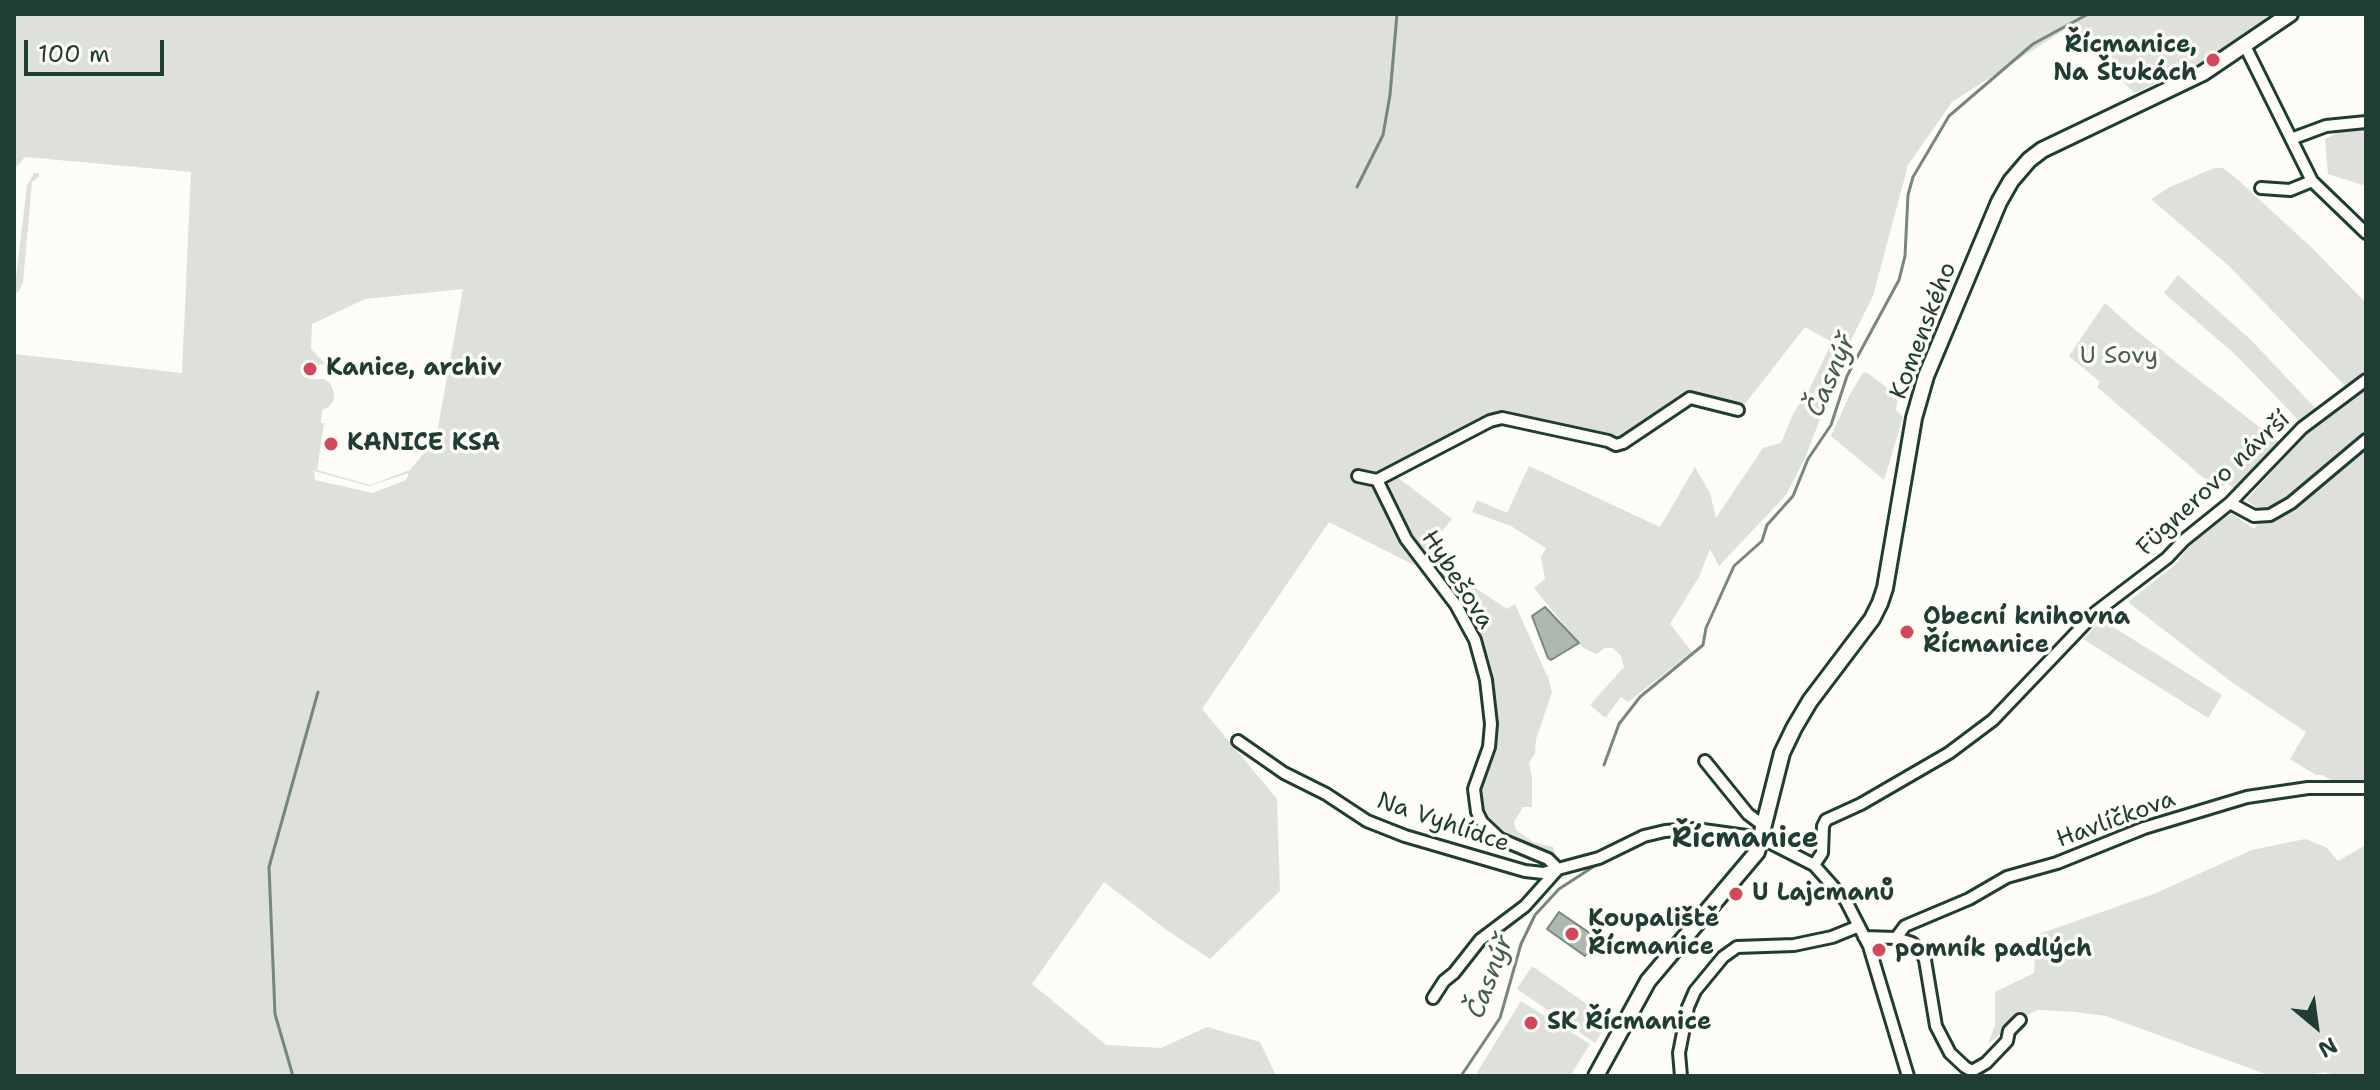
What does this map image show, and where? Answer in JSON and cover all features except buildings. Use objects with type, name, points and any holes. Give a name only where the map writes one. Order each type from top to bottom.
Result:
[{"type":"main road","name":"Komenského","points":[[1596,1076],[1648,981],[1757,852],[1782,753],[1794,728],[1810,701],[1872,619],[1880,603],[1914,418],[1926,376],[1999,202],[2011,181],[2042,150],[2192,78],[2290,14]]},
{"type":"street","points":[[2245,46],[2312,181],[2366,233]]},
{"type":"street","points":[[2291,139],[2326,126],[2366,122]]},
{"type":"street","points":[[2261,188],[2294,190],[2312,181]]},
{"type":"street","name":"Fügnerovo návrší","points":[[1814,865],[1822,853],[1826,820],[1861,804],[1949,753],[1993,720],[2096,612],[2133,586],[2230,503],[2302,428],[2366,380]]},
{"type":"street","points":[[1358,476],[1377,480],[1490,421],[1502,418],[1616,445],[1690,398],[1738,410]]},
{"type":"street","points":[[2230,503],[2254,516],[2270,515],[2291,503],[2366,440]]},
{"type":"street","name":"Hybešova","points":[[1377,480],[1406,539],[1456,605],[1475,640],[1486,680],[1491,724],[1489,747],[1474,789],[1477,812],[1482,822],[1500,839],[1548,859],[1558,869]]},
{"type":"street","name":"Na Vyhlídce","points":[[1238,741],[1284,773],[1326,794],[1367,821],[1508,867],[1543,873],[1599,858],[1644,836],[1665,831],[1762,832]]},
{"type":"street","points":[[1705,761],[1762,832],[1814,865],[1846,901],[1864,937],[1908,1076]]},
{"type":"street","name":"Havlíčkova","points":[[1896,938],[1905,926],[1969,899],[2007,877],[2057,863],[2144,828],[2247,797],[2308,788],[2366,788]]},
{"type":"street","points":[[1433,998],[1480,940],[1525,906],[1558,869]]},
{"type":"street","points":[[1681,1076],[1679,1053],[1683,1021],[1695,991],[1723,957],[1737,947],[1794,945],[1832,937],[1859,926]]},
{"type":"street","points":[[1864,937],[1896,938],[1912,943],[1921,951],[1936,1026],[1950,1053],[1972,1071],[1986,1063],[2007,1041],[2009,1031],[2020,1020]]},
{"type":"green space","points":[[14,14],[2279,14],[2202,63],[2134,93],[2069,27],[1952,102],[1908,165],[1873,296],[1846,350],[1806,456],[1786,495],[1719,566],[1710,549],[1699,577],[1670,624],[1692,652],[1628,702],[1621,697],[1606,717],[1613,721],[1603,716],[1590,705],[1624,667],[1621,656],[1613,648],[1605,648],[1596,654],[1582,647],[1534,588],[1545,579],[1541,557],[1546,548],[1511,526],[1472,512],[1477,500],[1507,513],[1529,466],[1660,527],[1695,467],[1710,493],[1716,518],[1763,448],[1781,443],[1832,342],[1805,327],[1741,409],[1691,394],[1619,440],[1497,414],[1392,473],[1452,519],[1414,565],[1329,522],[1202,709],[1277,799],[1280,891],[1210,959],[1104,882],[1032,984],[1106,1045],[1161,1048],[1207,1027],[1260,1042],[1276,1076],[14,1076],[14,354],[182,373],[191,172],[25,157],[14,170]],"holes":[[[463,289],[436,438],[410,470],[370,485],[317,470],[324,423],[321,423],[322,410],[334,400],[334,392],[330,383],[324,379],[311,379],[308,371],[319,370],[319,364],[324,364],[324,370],[332,371],[311,349],[312,324],[365,299]],[[314,471],[369,486],[409,473],[406,480],[373,493],[315,480]]]},
{"type":"green space","points":[[2347,128],[2366,129],[2366,186],[2328,174],[2325,139]]},
{"type":"green space","points":[[2214,168],[2223,168],[2237,179],[2366,303],[2366,376],[2348,389],[2229,266],[2151,199]]},
{"type":"green space","points":[[34,173],[39,173],[39,177],[32,182],[23,282],[14,294],[27,186]]},
{"type":"green space","points":[[2178,275],[2251,340],[2318,411],[2302,424],[2237,356],[2164,293]]},
{"type":"green space","name":"U Sovy","points":[[2105,303],[2281,444],[2237,491],[2227,483],[2219,491],[2097,387],[2100,382],[2069,356]]},
{"type":"green space","points":[[1866,372],[1898,396],[1896,410],[1903,417],[1884,480],[1831,436],[1849,396]]},
{"type":"green space","points":[[2366,388],[2366,786],[2342,786],[2290,759],[2306,732],[2230,681],[2128,602],[2175,565],[2201,531],[2232,514],[2254,529],[2265,513],[2246,500],[2309,431]]},
{"type":"green space","points":[[1429,557],[1507,609],[1515,604],[1547,676],[1551,675],[1548,677],[1552,692],[1536,739],[1535,753],[1529,763],[1532,807],[1523,807],[1514,822],[1516,830],[1533,842],[1553,847],[1557,857],[1503,834],[1487,821],[1480,806],[1480,786],[1495,739],[1492,682],[1480,642]]},
{"type":"green space","points":[[2102,620],[2222,695],[2208,718],[2083,639]]},
{"type":"green space","points":[[2305,839],[2326,847],[2338,861],[2366,845],[2366,1076],[2339,1076],[2325,1072],[2271,1076],[2106,1016],[2075,1012],[2038,1010],[2020,1018],[1988,1044],[1995,1025],[1995,992],[2034,973],[2036,935],[2156,893],[2252,850]]},
{"type":"green space","name":"SK Řícmanice","points":[[1532,966],[1610,1020],[1595,1043],[1517,989]]},
{"type":"green space","name":"SK Řícmanice","points":[[1521,1001],[1590,1044],[1570,1076],[1475,1076]]},
{"type":"shaded area","points":[[1545,607],[1579,643],[1551,660],[1532,616]]},
{"type":"shaded area","name":"Koupaliště Řícmanice","points":[[1559,912],[1597,938],[1585,956],[1547,929]]},
{"type":"waterway","points":[[1357,187],[1383,135],[1397,14]]},
{"type":"waterway","name":"Časnýř","points":[[1604,765],[1619,724],[1640,697],[1703,645],[1706,628],[1734,566],[1762,541],[1767,525],[1793,496],[1808,459],[1831,425],[1847,376],[1899,280],[1905,256],[1908,195],[1913,177],[1949,116],[2033,44],[2088,14]]},
{"type":"waterway","points":[[293,1076],[275,1014],[269,867],[318,692]]},
{"type":"waterway","name":"Časnýř","points":[[1461,1076],[1500,1018],[1521,944],[1535,915],[1559,889],[1596,865]]},
{"type":"place","name":"Řícmanice, Na Štukách","points":[[2213,60]]},
{"type":"place","name":"Kanice, archiv","points":[[310,369]]},
{"type":"place","name":"KANICE KSA","points":[[331,444]]},
{"type":"place","name":"Obecní knihovna Řícmanice","points":[[1907,632]]},
{"type":"place","name":"U Lajcmanů","points":[[1736,894]]},
{"type":"place","name":"Koupaliště Řícmanice","points":[[1572,934]]},
{"type":"place","name":"pomník padlých","points":[[1879,950]]},
{"type":"place","name":"SK Řícmanice","points":[[1531,1023]]},
{"type":"district","name":"Řícmanice","points":[[1745,840]]}]
